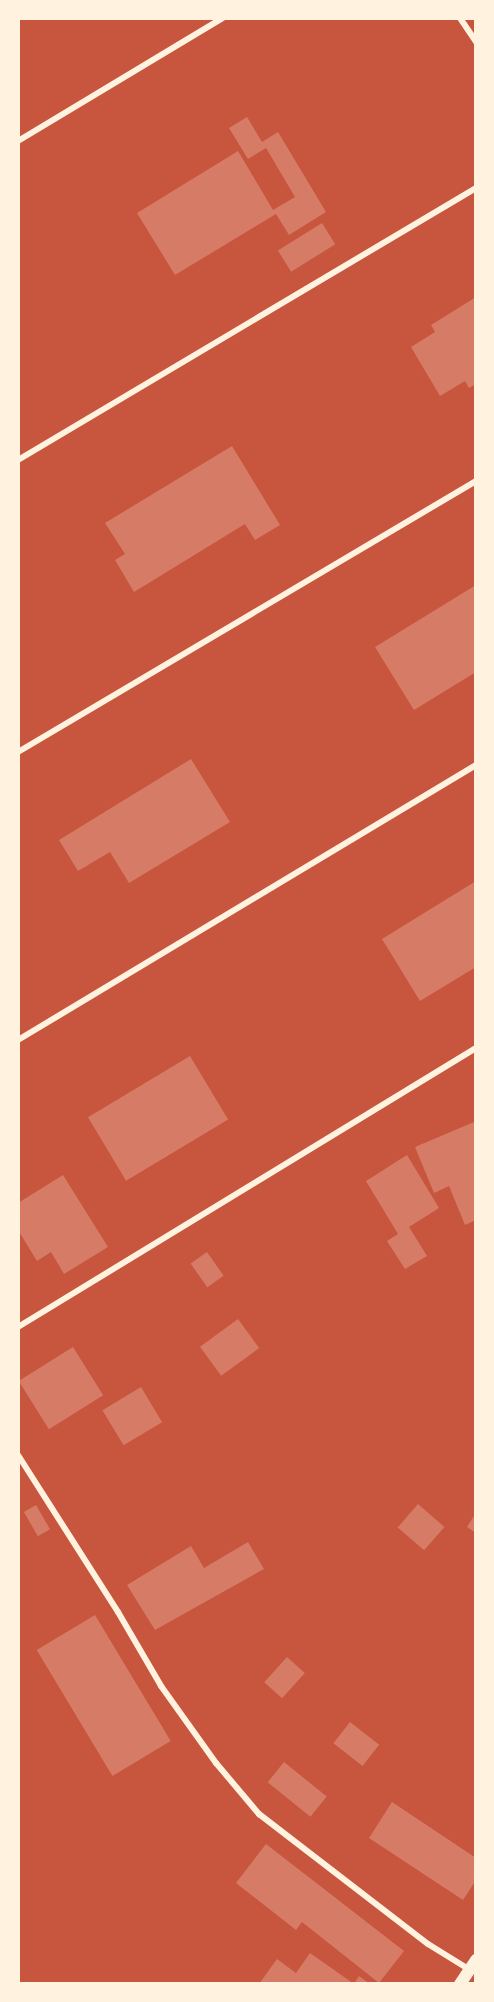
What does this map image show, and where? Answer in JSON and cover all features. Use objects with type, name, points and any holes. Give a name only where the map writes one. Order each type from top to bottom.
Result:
[{"type":"main road","points":[[460,1984],[473,1965]]},
{"type":"street","points":[[18,141],[223,18]]},
{"type":"street","points":[[460,18],[476,42]]},
{"type":"street","points":[[18,460],[476,188]]},
{"type":"street","points":[[18,752],[476,481]]},
{"type":"street","points":[[18,1040],[476,765]]},
{"type":"street","points":[[18,1327],[476,1048]]},
{"type":"street","points":[[18,1455],[118,1612],[161,1686],[216,1763],[259,1814],[428,1944],[473,1965]]},
{"type":"building","points":[[247,117],[262,142],[278,132],[326,212],[289,235],[276,214],[175,275],[137,213],[238,151],[273,210],[295,197],[266,148],[248,159],[229,128]]},
{"type":"building","points":[[322,223],[335,244],[291,272],[278,251]]},
{"type":"building","points":[[476,297],[476,384],[469,388],[465,381],[440,396],[411,347],[435,332],[431,325]]},
{"type":"building","points":[[232,446],[280,525],[255,540],[245,524],[134,592],[115,560],[125,554],[105,523]]},
{"type":"building","points":[[476,585],[476,672],[414,710],[375,647]]},
{"type":"building","points":[[191,759],[230,822],[129,883],[110,852],[78,871],[59,840]]},
{"type":"building","points":[[476,881],[476,967],[420,1001],[382,939]]},
{"type":"building","points":[[190,1056],[228,1119],[126,1181],[88,1117]]},
{"type":"building","points":[[474,1122],[476,1220],[465,1225],[449,1186],[434,1193],[415,1147]]},
{"type":"building","points":[[407,1155],[439,1208],[409,1227],[427,1256],[405,1269],[387,1241],[398,1234],[366,1181]]},
{"type":"building","points":[[63,1175],[108,1247],[64,1274],[51,1252],[37,1261],[18,1230],[18,1203]]},
{"type":"building","points":[[207,1252],[224,1276],[207,1287],[191,1263]]},
{"type":"building","points":[[238,1319],[259,1348],[221,1376],[200,1347]]},
{"type":"building","points":[[73,1347],[103,1395],[49,1429],[19,1381]]},
{"type":"building","points":[[141,1387],[162,1422],[124,1445],[102,1410]]},
{"type":"building","points":[[418,1504],[444,1527],[424,1550],[398,1527]]},
{"type":"building","points":[[36,1505],[50,1529],[38,1536],[24,1512]]},
{"type":"building","points":[[476,1513],[476,1533],[467,1527]]},
{"type":"building","points":[[248,1542],[264,1569],[155,1630],[127,1585],[191,1546],[204,1568]]},
{"type":"building","points":[[95,1615],[171,1741],[112,1776],[37,1650]]},
{"type":"building","points":[[287,1657],[305,1673],[282,1698],[264,1682]]},
{"type":"building","points":[[350,1722],[379,1745],[363,1766],[333,1743]]},
{"type":"building","points":[[284,1762],[327,1797],[310,1817],[268,1782]]},
{"type":"building","points":[[392,1802],[476,1858],[476,1880],[463,1900],[369,1838]]},
{"type":"building","points":[[266,1844],[404,1951],[379,1983],[302,1922],[296,1930],[236,1883]]},
{"type":"building","points":[[310,1953],[354,1984],[259,1984],[277,1959],[296,1973]]},
{"type":"building","points":[[359,1976],[370,1984],[354,1984]]}]
